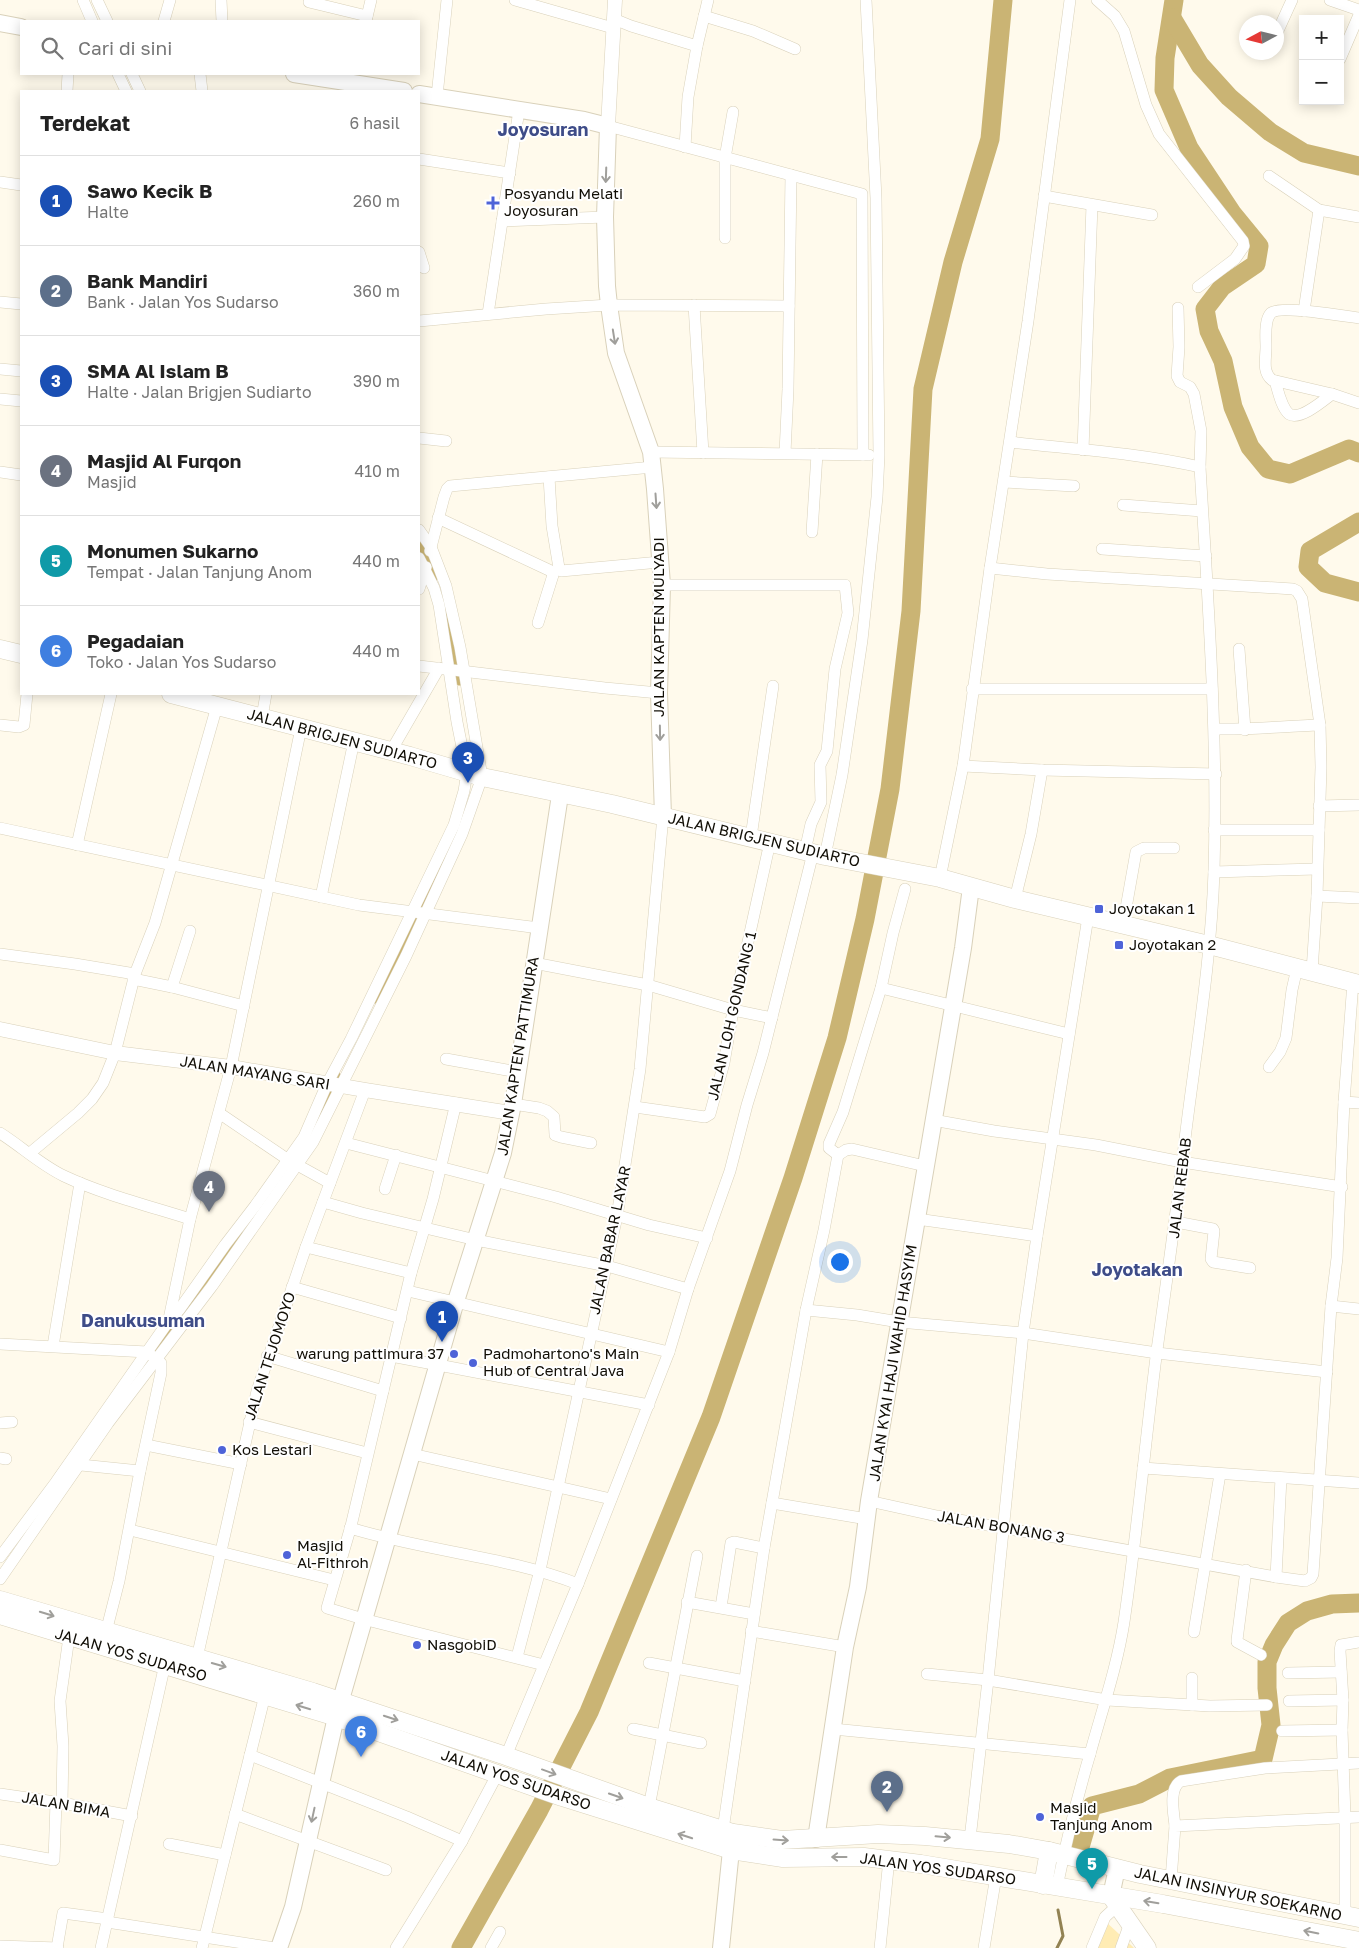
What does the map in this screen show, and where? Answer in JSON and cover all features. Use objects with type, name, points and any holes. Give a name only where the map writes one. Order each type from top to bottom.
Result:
[{"type":"main road","points":[[0,23],[20,28]]},
{"type":"main road","points":[[308,75],[352,78],[393,90]]},
{"type":"main road","points":[[420,94],[584,120],[608,126]]},
{"type":"main road","name":"JALAN KAPTEN MULYADI","points":[[608,126],[605,217],[609,305],[616,353],[652,460],[662,585],[659,692],[663,816]]},
{"type":"main road","points":[[0,649],[20,654]]},
{"type":"main road","name":"JALAN BRIGJEN SUDIARTO","points":[[175,695],[354,741],[474,775],[560,795],[612,804],[814,853],[940,878],[1015,899],[1209,945],[1356,983]]},
{"type":"main road","name":"JALAN KAPTEN PATTIMURA","points":[[277,1948],[293,1907],[320,1783],[363,1619],[456,1301],[503,1153],[518,1072],[560,795]]},
{"type":"main road","name":"JALAN KYAI HAJI WAHID HASYIM","points":[[816,1839],[846,1646],[858,1587],[869,1501],[953,1007],[971,887]]},
{"type":"main road","name":"JALAN YOS SUDARSO","points":[[0,1600],[197,1658],[338,1709],[562,1797],[731,1850],[783,1858],[864,1857],[889,1859],[996,1876],[1114,1901]]},
{"type":"main road","name":"JALAN YOS SUDARSO","points":[[0,1615],[265,1695],[338,1709],[506,1756],[649,1807],[728,1831],[782,1840],[816,1839]]},
{"type":"main road","name":"JALAN INSINYUR SOEKARNO","points":[[816,1839],[878,1834],[970,1839],[1069,1856],[1171,1880],[1352,1917]]},
{"type":"main road","points":[[721,1948],[731,1850]]},
{"type":"main road","points":[[1059,1888],[1069,1856]]},
{"type":"main road","points":[[1117,1868],[1114,1901],[1147,1948]]},
{"type":"main road","name":"JALAN INSINYUR SOEKARNO","points":[[1114,1901],[1211,1912],[1359,1941]]},
{"type":"street","points":[[83,0],[92,20]]},
{"type":"street","points":[[97,0],[107,20]]},
{"type":"street","points":[[164,20],[170,0]]},
{"type":"street","points":[[221,0],[222,20]]},
{"type":"street","points":[[309,2],[366,19],[371,0]]},
{"type":"street","points":[[436,96],[447,0]]},
{"type":"street","points":[[515,0],[631,26],[697,46]]},
{"type":"street","points":[[615,0],[608,126],[862,194],[863,455]]},
{"type":"street","points":[[685,147],[688,97],[708,0]]},
{"type":"street","points":[[506,1756],[578,1584],[669,1352],[688,1289],[730,1171],[772,1018],[814,853],[842,775],[862,640],[877,497],[879,454],[876,198],[866,0]]},
{"type":"street","points":[[940,878],[963,766],[972,689],[1010,442],[1070,0]]},
{"type":"street","points":[[1097,0],[1115,16],[1124,30],[1146,105],[1159,134],[1243,241],[1244,246],[1236,259],[1198,287]]},
{"type":"street","points":[[1284,18],[1292,0]]},
{"type":"street","points":[[1336,1],[1359,10]]},
{"type":"street","points":[[1344,50],[1359,15]]},
{"type":"street","points":[[704,16],[753,31],[795,49]]},
{"type":"street","points":[[67,90],[68,75]]},
{"type":"street","points":[[118,75],[126,90]]},
{"type":"street","points":[[132,75],[140,90]]},
{"type":"street","points":[[200,75],[202,90]]},
{"type":"street","points":[[488,314],[519,110]]},
{"type":"street","points":[[725,238],[725,158],[733,112]]},
{"type":"street","points":[[420,159],[510,173]]},
{"type":"street","points":[[785,453],[791,175]]},
{"type":"street","points":[[1269,176],[1319,210],[1359,217]]},
{"type":"street","points":[[0,182],[20,185]]},
{"type":"street","points":[[1044,196],[1152,215]]},
{"type":"street","points":[[1082,450],[1092,205]]},
{"type":"street","points":[[1304,310],[1319,210]]},
{"type":"street","points":[[502,221],[605,217]]},
{"type":"street","points":[[420,255],[424,268]]},
{"type":"street","points":[[0,302],[20,304]]},
{"type":"street","points":[[420,321],[546,308],[609,305],[789,306]]},
{"type":"street","points":[[694,305],[703,452]]},
{"type":"street","name":"JALAN REBAB","points":[[1069,1856],[1090,1754],[1107,1700],[1123,1624],[1157,1353],[1176,1222],[1209,945],[1214,872],[1216,774],[1206,556],[1202,511],[1200,432],[1194,394],[1190,387],[1180,382],[1177,376],[1179,347],[1178,308]]},
{"type":"street","points":[[1359,318],[1304,310],[1274,311],[1270,314],[1267,322],[1265,371],[1268,377],[1275,381],[1332,394],[1359,403]]},
{"type":"street","points":[[0,369],[20,371]]},
{"type":"street","points":[[1275,381],[1285,408],[1290,414],[1294,415],[1316,407],[1332,394]]},
{"type":"street","points":[[0,399],[20,401]]},
{"type":"street","points":[[420,438],[446,441]]},
{"type":"street","points":[[1010,442],[1177,462],[1200,468]]},
{"type":"street","points":[[420,585],[438,518],[447,489],[450,486],[549,477],[703,452],[879,454]]},
{"type":"street","points":[[812,532],[817,454]]},
{"type":"street","points":[[0,472],[20,475]]},
{"type":"street","points":[[549,477],[552,526],[561,571],[660,562]]},
{"type":"street","points":[[1004,482],[1074,486]]},
{"type":"street","points":[[1123,505],[1202,511]]},
{"type":"street","points":[[438,518],[551,571],[553,575],[538,623]]},
{"type":"street","points":[[391,751],[453,669],[439,605],[420,534]]},
{"type":"street","points":[[1102,549],[1206,556]]},
{"type":"street","points":[[0,1557],[293,1163],[304,1137],[335,1085],[352,1039],[419,912],[454,825],[464,791],[474,775],[457,722],[448,594],[440,566],[426,559]]},
{"type":"street","points":[[990,568],[1047,574],[1293,589],[1300,594],[1312,658],[1320,725],[1321,767],[1317,896],[1305,970],[1292,990],[1286,1038],[1269,1067]]},
{"type":"street","points":[[662,585],[845,585],[848,613],[835,669],[827,751],[820,765],[821,802],[811,824],[814,853]]},
{"type":"street","points":[[1238,649],[1245,730]]},
{"type":"street","points":[[420,666],[605,688],[659,692]]},
{"type":"street","points":[[751,837],[772,686]]},
{"type":"street","points":[[972,689],[1212,689]]},
{"type":"street","points":[[0,724],[19,727],[24,724],[28,695]]},
{"type":"street","points":[[77,845],[111,695]]},
{"type":"street","points":[[262,717],[266,695]]},
{"type":"street","points":[[30,1153],[92,1099],[103,1083],[115,1053],[134,977],[155,923],[217,706]]},
{"type":"street","points":[[1214,729],[1245,730],[1320,725]]},
{"type":"street","points":[[0,1579],[81,1465],[152,1355],[168,1322],[190,1219],[231,1067],[301,728]]},
{"type":"street","points":[[320,897],[354,741]]},
{"type":"street","points":[[963,766],[1042,770],[1216,774]]},
{"type":"street","points":[[1015,899],[1031,834],[1042,770]]},
{"type":"street","points":[[1319,806],[1359,805]]},
{"type":"street","name":"JALAN BABAR LAYAR","points":[[517,1657],[540,1570],[577,1392],[617,1216],[634,1107],[648,985],[663,816]]},
{"type":"street","points":[[0,828],[359,905],[539,928]]},
{"type":"street","points":[[1214,830],[1319,830]]},
{"type":"street","name":"JALAN LOH GONDANG 1","points":[[634,1107],[708,1116],[724,1063],[733,1010],[770,842]]},
{"type":"street","points":[[1122,925],[1136,852],[1144,848],[1174,848]]},
{"type":"street","points":[[1214,872],[1317,870]]},
{"type":"street","points":[[838,1154],[829,1148],[829,1144],[843,1112],[881,988],[893,933],[906,889]]},
{"type":"street","points":[[1317,896],[1359,898]]},
{"type":"street","points":[[970,1839],[1023,1333],[1036,1236],[1088,917]]},
{"type":"street","points":[[172,987],[190,931]]},
{"type":"street","points":[[0,954],[75,964],[134,977],[244,1006]]},
{"type":"street","points":[[534,963],[648,985],[733,1010],[772,1018]]},
{"type":"street","name":"JALAN BONANG 3","points":[[869,1501],[937,1516],[1003,1526],[1276,1577],[1305,1581],[1311,1578],[1313,1574],[1331,1306],[1337,1258],[1342,1187],[1344,1102],[1356,983]]},
{"type":"street","points":[[881,988],[1068,1034]]},
{"type":"street","name":"JALAN MAYANG SARI","points":[[0,1028],[115,1053],[231,1067],[365,1090],[512,1109]]},
{"type":"street","points":[[446,1059],[518,1072]]},
{"type":"street","name":"JALAN TEJOMOYO","points":[[197,1658],[222,1552],[249,1422],[267,1356],[365,1090]]},
{"type":"street","points":[[1344,1102],[1359,1103]]},
{"type":"street","points":[[456,1103],[441,1168],[411,1274],[350,1528],[327,1608],[544,1665]]},
{"type":"street","points":[[512,1109],[548,1111],[554,1117],[555,1134],[560,1137],[591,1143]]},
{"type":"street","points":[[219,1113],[293,1163],[330,1183]]},
{"type":"street","points":[[933,1120],[994,1131],[1096,1145],[1182,1162],[1342,1187]]},
{"type":"street","points":[[0,1134],[48,1167],[80,1183],[190,1219]]},
{"type":"street","points":[[346,1142],[556,1197],[684,1234],[707,1238]]},
{"type":"street","points":[[838,1154],[852,1149],[925,1166]]},
{"type":"street","points":[[385,1189],[396,1154]]},
{"type":"street","points":[[731,1850],[728,1831],[751,1631],[806,1310],[824,1230],[838,1154]]},
{"type":"street","points":[[168,1322],[293,1163]]},
{"type":"street","points":[[53,1346],[80,1183]]},
{"type":"street","points":[[323,1202],[476,1240],[606,1266],[688,1289]]},
{"type":"street","points":[[916,1219],[1036,1236]]},
{"type":"street","points":[[1176,1222],[1213,1229],[1211,1259],[1213,1262],[1250,1268]]},
{"type":"street","points":[[306,1247],[411,1274]]},
{"type":"street","points":[[292,1287],[401,1318]]},
{"type":"street","points":[[408,1291],[669,1352]]},
{"type":"street","points":[[1331,1306],[1359,1309]]},
{"type":"street","points":[[806,1310],[858,1315],[899,1322],[1023,1333],[1157,1353],[1327,1372]]},
{"type":"street","points":[[0,1344],[53,1346],[152,1355],[162,1366],[130,1530],[106,1632]]},
{"type":"street","points":[[267,1356],[383,1390]]},
{"type":"street","points":[[391,1356],[649,1405]]},
{"type":"street","points":[[0,1423],[12,1422]]},
{"type":"street","points":[[249,1422],[367,1453]]},
{"type":"street","points":[[146,1445],[241,1464]]},
{"type":"street","points":[[412,1454],[611,1499]]},
{"type":"street","points":[[81,1465],[140,1471]]},
{"type":"street","points":[[1143,1468],[1359,1483]]},
{"type":"street","points":[[1194,1632],[1220,1474]]},
{"type":"street","points":[[1276,1577],[1281,1478]]},
{"type":"street","points":[[772,1503],[867,1519]]},
{"type":"street","points":[[350,1528],[387,1539],[540,1570],[578,1584]]},
{"type":"street","points":[[130,1530],[334,1580]]},
{"type":"street","points":[[721,1607],[731,1543],[764,1548]]},
{"type":"street","points":[[649,1807],[674,1668],[697,1556]]},
{"type":"street","points":[[1246,1570],[1236,1640],[1261,1655]]},
{"type":"street","points":[[687,1602],[754,1614]]},
{"type":"street","points":[[751,1631],[846,1646]]},
{"type":"street","points":[[0,1850],[54,1860],[63,1746],[60,1701],[69,1637]]},
{"type":"street","points":[[1352,1917],[1342,1764],[1344,1700],[1340,1650],[1341,1645],[1359,1642]]},
{"type":"street","points":[[101,1948],[132,1816],[164,1664]]},
{"type":"street","points":[[648,1664],[745,1681]]},
{"type":"street","points":[[1288,1673],[1341,1672]]},
{"type":"street","points":[[927,1674],[988,1680],[1107,1700],[1192,1705],[1267,1705]]},
{"type":"street","points":[[1192,1678],[1192,1705]]},
{"type":"street","points":[[202,1948],[265,1695]]},
{"type":"street","points":[[1289,1701],[1344,1700]]},
{"type":"street","points":[[633,1729],[701,1743]]},
{"type":"street","points":[[833,1729],[1090,1754]]},
{"type":"street","points":[[1282,1731],[1342,1730]]},
{"type":"street","points":[[250,1755],[407,1817],[462,1842]]},
{"type":"street","points":[[1171,1880],[1175,1826],[1173,1798],[1175,1787],[1181,1781],[1254,1769],[1359,1763]]},
{"type":"street","points":[[396,1948],[462,1842],[498,1773]]},
{"type":"street","name":"JALAN BIMA","points":[[0,1794],[59,1802],[132,1816]]},
{"type":"street","points":[[235,1814],[386,1870]]},
{"type":"street","points":[[1175,1826],[1359,1817]]},
{"type":"street","points":[[169,1844],[225,1855]]},
{"type":"street","points":[[880,1948],[889,1859]]},
{"type":"street","points":[[984,1948],[996,1876]]},
{"type":"street","points":[[1092,1948],[1114,1901]]},
{"type":"street","points":[[0,1946],[57,1948],[63,1913],[277,1948]]},
{"type":"street","points":[[1121,1948],[1130,1923]]},
{"type":"street","points":[[490,1948],[500,1932]]},
{"type":"shaded area","points":[[1105,1921],[1132,1946],[1134,1948],[1096,1948]]},
{"type":"waterway","points":[[461,1948],[539,1810],[589,1712],[711,1417],[793,1178],[837,1038],[865,919],[890,789],[911,611],[923,389],[953,262],[990,139],[1003,0]]},
{"type":"waterway","points":[[1174,0],[1165,58],[1164,90],[1189,148],[1232,213],[1259,246],[1256,264],[1222,287],[1205,309],[1209,331],[1223,361],[1233,407],[1250,447],[1268,469],[1290,474],[1349,449],[1359,453]]},
{"type":"waterway","points":[[1172,18],[1200,65],[1229,97],[1270,132],[1304,153],[1359,166]]},
{"type":"waterway","points":[[1359,522],[1310,551],[1308,567],[1325,583],[1359,592]]},
{"type":"waterway","points":[[420,548],[433,576]]},
{"type":"waterway","points":[[444,610],[460,680]]},
{"type":"waterway","points":[[376,998],[423,906],[436,876],[445,863]]},
{"type":"waterway","points":[[317,1125],[336,1077]]},
{"type":"waterway","points":[[155,1352],[240,1237]]},
{"type":"waterway","points":[[1080,1847],[1092,1806],[1139,1794],[1170,1778],[1263,1759],[1271,1725],[1267,1688],[1267,1662],[1274,1645],[1288,1623],[1307,1611],[1332,1604],[1359,1603]]},
{"type":"waterway","points":[[1057,1948],[1063,1936],[1058,1910]]},
{"type":"place","name":"Posyandu Melati Joyosuran","points":[[493,203]]},
{"type":"place","name":"SMA Al Islam B","points":[[468,783]]},
{"type":"place","name":"Joyotakan 1","points":[[1099,909]]},
{"type":"place","name":"Joyotakan 2","points":[[1119,945]]},
{"type":"place","name":"Masjid Al Furqon","points":[[209,1212]]},
{"type":"place","name":"Sawo Kecik B","points":[[442,1342]]},
{"type":"place","name":"warung pattimura 37","points":[[454,1354]]},
{"type":"place","name":"Padmohartono's Main Hub of Central Java","points":[[473,1363]]},
{"type":"place","name":"Kos Lestari","points":[[222,1450]]},
{"type":"place","name":"Masjid Al-Fithroh","points":[[287,1555]]},
{"type":"place","name":"NasgobiD","points":[[417,1645]]},
{"type":"place","name":"Pegadaian","points":[[361,1757]]},
{"type":"place","name":"Bank Mandiri","points":[[887,1812]]},
{"type":"place","name":"Masjid Tanjung Anom","points":[[1040,1817]]},
{"type":"place","name":"Monumen Sukarno","points":[[1092,1889]]},
{"type":"district","name":"Joyosuran","points":[[543,130]]},
{"type":"district","name":"Joyotakan","points":[[1137,1270]]},
{"type":"district","name":"Danukusuman","points":[[143,1321]]}]
